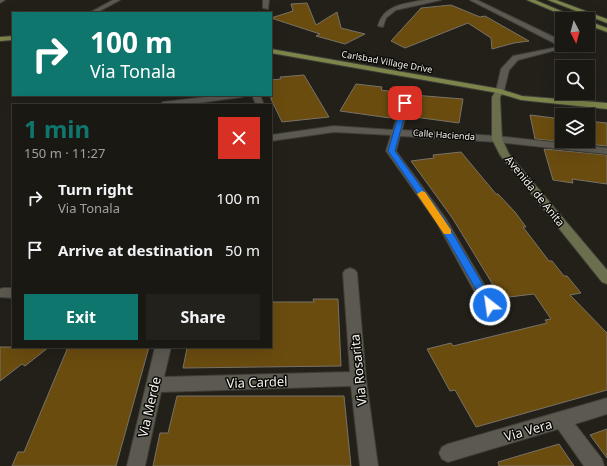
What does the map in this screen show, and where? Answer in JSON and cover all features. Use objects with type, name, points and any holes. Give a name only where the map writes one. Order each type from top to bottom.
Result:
[{"type":"main road","points":[[530,0],[560,12]]},
{"type":"main road","points":[[551,0],[607,21]]},
{"type":"main road","points":[[595,26],[607,30]]},
{"type":"main road","points":[[0,39],[12,38]]},
{"type":"main road","name":"Carlsbad Village Drive","points":[[272,51],[500,91],[521,98],[607,106]]},
{"type":"main road","name":"Carlsbad Village Drive","points":[[500,91],[521,90],[607,98]]},
{"type":"street","points":[[94,12],[117,0]]},
{"type":"street","points":[[266,0],[266,8]]},
{"type":"street","points":[[381,26],[384,16],[394,9],[412,3],[438,0]]},
{"type":"street","points":[[473,0],[562,44],[560,48],[516,58],[505,69],[500,91]]},
{"type":"street","points":[[409,89],[392,151],[442,222],[490,305]]},
{"type":"street","name":"Avenida de Anita","points":[[500,91],[496,97],[497,139],[505,155],[607,279]]},
{"type":"street","points":[[171,104],[234,96]]},
{"type":"street","name":"Calle Hacienda","points":[[272,136],[334,129],[497,139],[607,151]]},
{"type":"street","name":"Via Rosarita","points":[[350,273],[358,379],[369,466]]},
{"type":"street","name":"Via Merde","points":[[136,466],[163,348]]},
{"type":"street","name":"Via Cardel","points":[[155,385],[358,379]]},
{"type":"street","name":"Via Vera","points":[[448,453],[607,406]]},
{"type":"street","points":[[562,420],[595,466]]},
{"type":"building","points":[[307,3],[316,25],[337,12],[341,28],[365,34],[345,44],[316,36],[320,34],[272,18],[293,11],[291,4]]},
{"type":"building","points":[[451,5],[480,17],[485,16],[529,41],[514,43],[492,49],[491,38],[468,23],[405,48],[391,41],[421,8]]},
{"type":"building","points":[[304,75],[329,117],[282,122],[271,99],[272,80],[281,79],[280,77]]},
{"type":"building","points":[[356,84],[382,87],[381,90],[402,93],[396,114],[392,114],[390,118],[340,111]]},
{"type":"building","points":[[413,95],[463,99],[459,123],[407,116]]},
{"type":"building","points":[[530,115],[555,118],[555,141],[535,139]]},
{"type":"building","points":[[595,122],[607,123],[607,146],[595,145]]},
{"type":"building","points":[[544,149],[607,155],[607,184],[572,179],[573,183],[553,180]]},
{"type":"building","points":[[461,152],[496,194],[498,194],[515,212],[526,227],[523,227],[549,261],[552,261],[564,276],[567,276],[581,293],[570,295],[607,333],[607,390],[476,427],[455,390],[450,391],[427,349],[451,343],[453,346],[547,323],[545,320],[551,319],[534,294],[501,298],[453,219],[411,161],[434,158],[433,155]]},
{"type":"building","points":[[313,299],[338,299],[341,366],[183,368],[187,348],[272,348],[272,302],[314,302]]},
{"type":"building","points":[[0,347],[48,348],[25,366],[22,364],[0,381]]},
{"type":"building","points":[[68,348],[149,348],[116,466],[12,466],[18,452],[24,452]]},
{"type":"building","points":[[177,396],[344,396],[351,466],[153,466],[160,433],[168,433]]},
{"type":"building","points":[[607,429],[607,458],[590,435]]},
{"type":"building","points":[[559,444],[574,466],[499,466],[498,462]]},
{"type":"slow traffic","points":[[422,194],[448,232]]},
{"type":"route","points":[[405,103],[392,151],[442,222],[490,305]]}]
